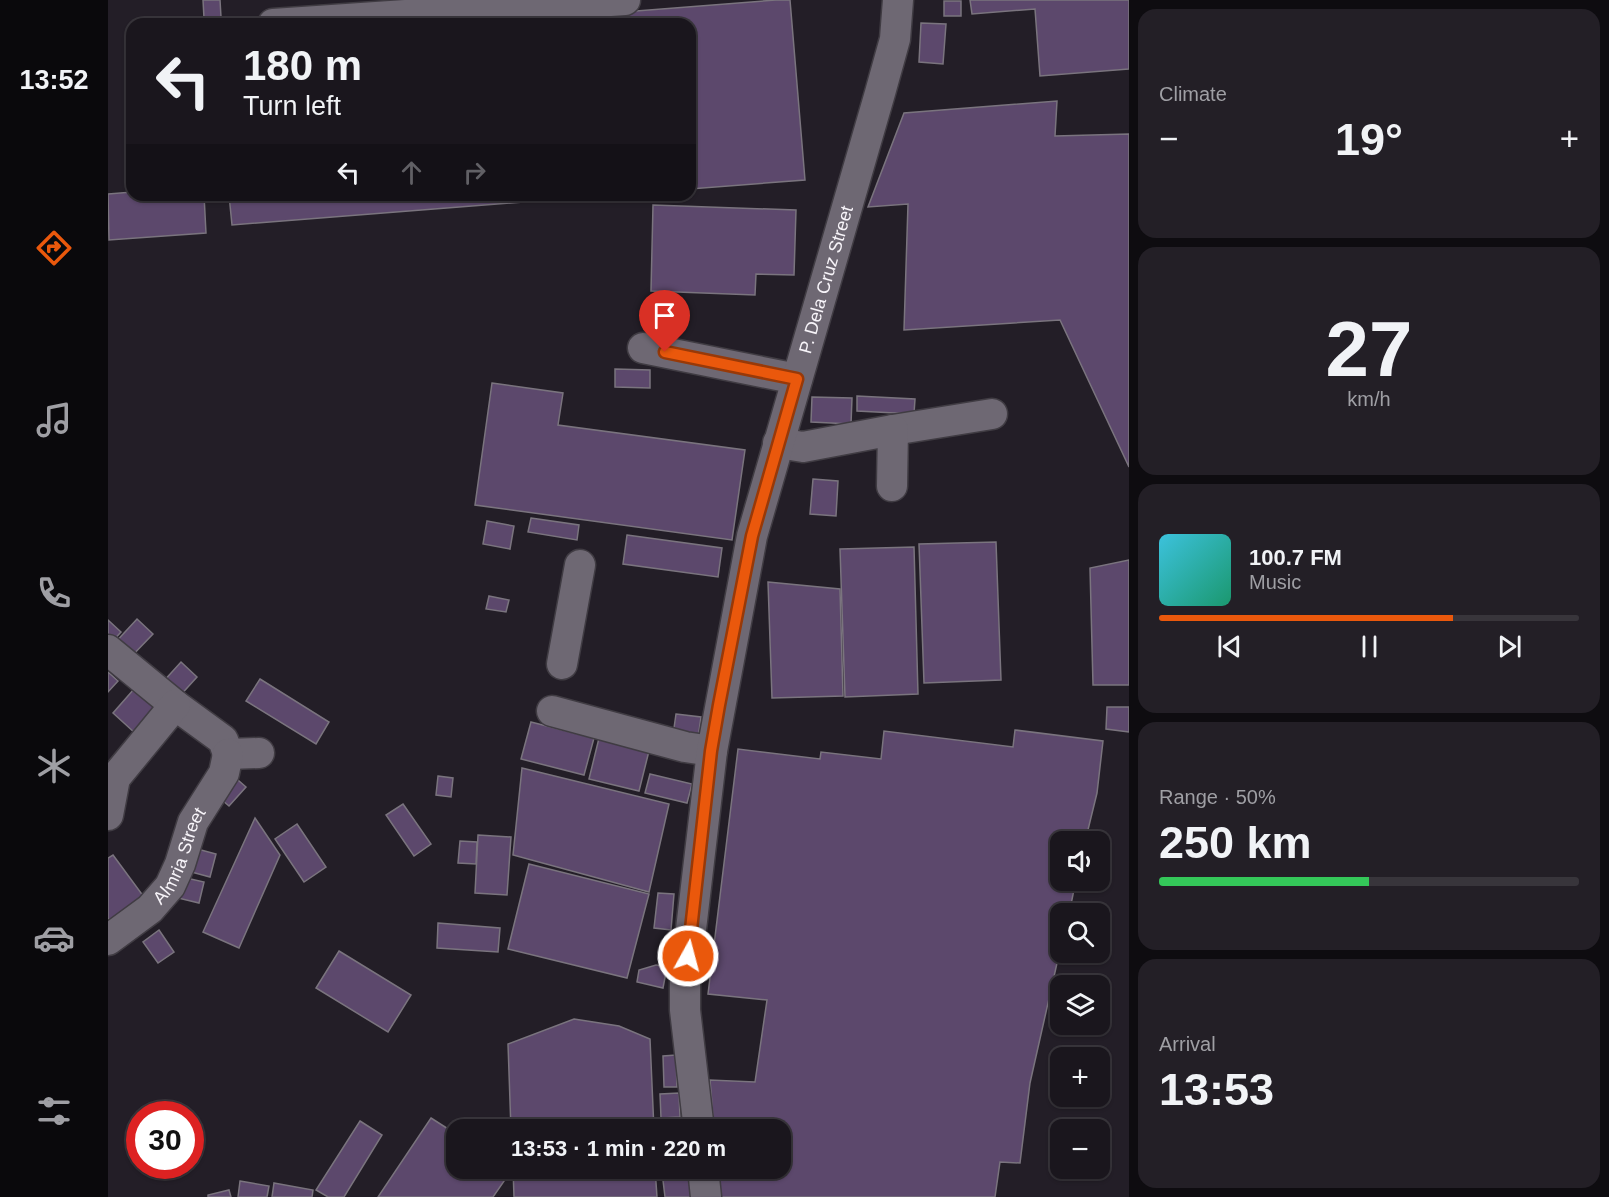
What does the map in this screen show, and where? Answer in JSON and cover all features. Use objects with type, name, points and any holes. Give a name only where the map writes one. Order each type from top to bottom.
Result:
[{"type":"street","points":[[361,18],[625,0]]},
{"type":"street","name":"P. Dela Cruz Street","points":[[698,1119],[685,1010],[685,980],[711,751],[752,536],[892,50],[899,7],[898,0]]},
{"type":"street","points":[[643,348],[797,379]]},
{"type":"street","points":[[778,443],[803,447],[992,414]]},
{"type":"street","points":[[892,486],[893,430]]},
{"type":"street","points":[[562,664],[580,565]]},
{"type":"street","points":[[108,650],[175,705],[223,740],[228,754],[259,753]]},
{"type":"street","points":[[108,815],[111,775],[175,705]]},
{"type":"street","points":[[552,711],[685,747],[711,751]]},
{"type":"street","name":"Almria Street","points":[[108,940],[150,909],[170,886],[180,864],[193,822],[224,773],[228,754]]},
{"type":"street","points":[[704,1179],[706,1197]]},
{"type":"building","points":[[203,0],[220,0],[221,17],[204,18]]},
{"type":"building","points":[[790,0],[805,180],[696,189],[696,18],[546,18]]},
{"type":"building","points":[[970,0],[1129,0],[1129,69],[1040,76],[1035,9],[972,14]]},
{"type":"building","points":[[944,1],[961,1],[961,16],[944,16]]},
{"type":"building","points":[[921,23],[946,24],[943,64],[919,62]]},
{"type":"building","points":[[1057,101],[1055,136],[1129,134],[1129,467],[1060,320],[904,330],[908,204],[868,207],[904,113]]},
{"type":"building","points":[[126,192],[126,201],[204,201],[206,233],[109,240],[108,194]]},
{"type":"building","points":[[230,201],[537,201],[232,225]]},
{"type":"building","points":[[653,205],[796,210],[794,275],[756,274],[755,295],[651,291]]},
{"type":"building","points":[[615,369],[650,370],[650,388],[615,387]]},
{"type":"building","points":[[492,383],[563,393],[558,425],[745,450],[732,540],[475,505]]},
{"type":"building","points":[[857,396],[915,399],[914,414],[857,411]]},
{"type":"building","points":[[812,397],[852,398],[851,424],[811,422]]},
{"type":"building","points":[[813,479],[838,481],[836,516],[810,514]]},
{"type":"building","points":[[531,518],[579,525],[577,540],[528,532]]},
{"type":"building","points":[[487,521],[514,526],[510,549],[483,544]]},
{"type":"building","points":[[627,535],[722,548],[718,577],[623,564]]},
{"type":"building","points":[[996,542],[1001,680],[924,683],[919,544]]},
{"type":"building","points":[[914,547],[918,694],[845,697],[840,549]]},
{"type":"building","points":[[1129,560],[1129,685],[1093,685],[1090,568]]},
{"type":"building","points":[[768,582],[840,589],[843,696],[772,698]]},
{"type":"building","points":[[489,596],[509,600],[506,612],[486,609]]},
{"type":"building","points":[[137,619],[153,634],[128,660],[113,645]]},
{"type":"building","points":[[108,620],[121,632],[111,643],[108,640]]},
{"type":"building","points":[[181,662],[197,677],[178,698],[162,683]]},
{"type":"building","points":[[108,672],[118,681],[108,692]]},
{"type":"building","points":[[260,679],[329,722],[316,744],[246,701]]},
{"type":"building","points":[[134,689],[157,710],[136,734],[113,713]]},
{"type":"building","points":[[1107,707],[1129,707],[1129,732],[1106,729]]},
{"type":"building","points":[[676,714],[701,717],[698,738],[673,735]]},
{"type":"building","points":[[531,722],[594,738],[584,775],[521,759]]},
{"type":"building","points":[[601,730],[651,743],[639,791],[589,779]]},
{"type":"building","points":[[1015,730],[1103,741],[1097,793],[1088,831],[1050,831],[1050,891],[1074,891],[1071,903],[1050,903],[1050,963],[1057,963],[1054,975],[1050,975],[1050,994],[1030,1083],[1020,1163],[1000,1162],[995,1197],[720,1197],[718,1179],[791,1179],[791,1119],[713,1119],[710,1080],[755,1082],[767,1000],[708,994],[738,749],[820,759],[821,752],[881,759],[884,731],[1013,747]]},
{"type":"building","points":[[522,768],[669,804],[649,892],[513,855]]},
{"type":"building","points":[[231,774],[246,787],[229,806],[215,794]]},
{"type":"building","points":[[650,774],[692,784],[687,803],[645,793]]},
{"type":"building","points":[[438,776],[453,778],[451,797],[436,795]]},
{"type":"building","points":[[403,804],[431,844],[414,856],[386,815]]},
{"type":"building","points":[[255,818],[280,855],[239,948],[203,932]]},
{"type":"building","points":[[297,824],[326,867],[304,882],[275,839]]},
{"type":"building","points":[[478,835],[511,837],[507,895],[475,893]]},
{"type":"building","points":[[460,841],[477,842],[476,864],[458,863]]},
{"type":"building","points":[[190,847],[216,854],[210,877],[184,870]]},
{"type":"building","points":[[113,855],[144,897],[110,921],[108,918],[108,858]]},
{"type":"building","points":[[529,864],[649,894],[627,978],[508,949]]},
{"type":"building","points":[[182,877],[204,882],[199,903],[178,898]]},
{"type":"building","points":[[658,893],[674,894],[671,930],[654,928]]},
{"type":"building","points":[[438,923],[500,928],[498,952],[437,948]]},
{"type":"building","points":[[159,930],[174,952],[158,963],[143,942]]},
{"type":"building","points":[[339,951],[411,995],[388,1032],[316,988]]},
{"type":"building","points":[[656,965],[667,967],[663,988],[637,982],[639,970]]},
{"type":"building","points":[[574,1019],[619,1026],[650,1039],[654,1119],[511,1119],[508,1044]]},
{"type":"building","points":[[676,1055],[677,1087],[664,1087],[663,1056]]},
{"type":"building","points":[[679,1093],[680,1117],[661,1118],[660,1094]]},
{"type":"building","points":[[431,1118],[446,1128],[446,1179],[505,1179],[493,1197],[378,1197]]},
{"type":"building","points":[[360,1121],[382,1135],[344,1197],[328,1197],[316,1190]]},
{"type":"building","points":[[513,1179],[656,1179],[657,1197],[514,1197]]},
{"type":"building","points":[[663,1179],[689,1179],[691,1197],[665,1197]]},
{"type":"building","points":[[240,1181],[269,1186],[267,1197],[238,1197]]},
{"type":"building","points":[[274,1183],[313,1190],[312,1197],[272,1197]]},
{"type":"building","points":[[229,1190],[231,1197],[208,1197],[208,1195]]},
{"type":"route","points":[[665,352],[797,379],[752,536],[719,705],[711,751],[688,956]]}]
